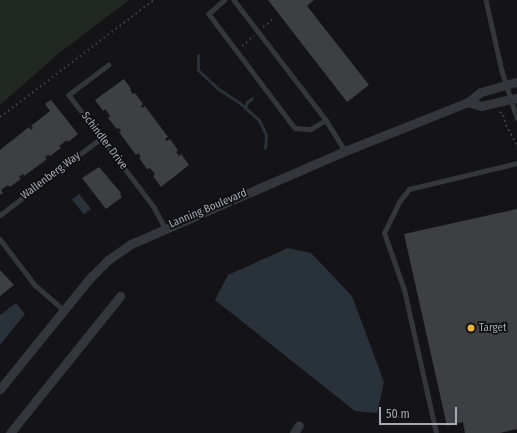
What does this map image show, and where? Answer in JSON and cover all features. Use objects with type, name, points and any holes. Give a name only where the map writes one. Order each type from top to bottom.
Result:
[{"type":"street","name":"Lanning Boulevard","points":[[0,389],[90,278],[108,260],[131,244],[345,151],[468,102],[481,92],[517,82]]},
{"type":"street","name":"Lanning Boulevard","points":[[468,102],[482,106],[514,99]]},
{"type":"street","points":[[10,433],[120,296]]},
{"type":"lane","points":[[225,0],[209,14],[295,128],[312,129],[326,120]]},
{"type":"lane","points":[[234,0],[326,120],[345,151]]},
{"type":"lane","points":[[486,0],[506,85],[514,99],[517,118]]},
{"type":"lane","name":"Schindler Drive","points":[[109,65],[69,95],[154,207],[165,228]]},
{"type":"lane","name":"Wallenberg Way","points":[[0,214],[101,138]]},
{"type":"lane","points":[[436,433],[404,290],[384,233],[399,202],[409,189],[517,163]]},
{"type":"lane","points":[[0,239],[35,286],[64,310]]},
{"type":"path","points":[[0,117],[154,0]]},
{"type":"path","points":[[499,111],[503,115],[506,125],[517,146]]},
{"type":"shaded area","points":[[0,0],[129,0],[58,54],[0,105]]},
{"type":"shaded area","points":[[79,194],[91,209],[84,214],[72,200]]},
{"type":"shaded area","points":[[288,248],[311,253],[352,296],[384,382],[377,413],[355,411],[215,300],[228,275]]},
{"type":"shaded area","points":[[16,303],[25,314],[0,345],[0,315]]},
{"type":"building","points":[[268,0],[314,0],[307,6],[369,85],[347,102]]},
{"type":"building","points":[[124,79],[133,94],[135,93],[143,104],[141,106],[142,108],[145,106],[168,137],[165,139],[167,141],[170,139],[178,150],[176,152],[179,156],[181,154],[189,165],[161,187],[153,176],[155,174],[150,168],[147,169],[139,158],[141,157],[138,153],[136,155],[119,132],[121,131],[119,128],[117,129],[108,118],[110,116],[105,109],[103,111],[95,100]]},
{"type":"building","points":[[51,100],[78,134],[68,142],[67,140],[59,146],[61,148],[50,156],[48,155],[45,157],[47,159],[24,176],[23,174],[19,177],[21,179],[10,187],[8,185],[1,190],[3,193],[0,195],[0,150],[29,127],[31,130],[33,128],[31,126],[50,111],[45,104]]},
{"type":"building","points":[[99,167],[121,193],[120,194],[122,197],[106,209],[82,178]]},
{"type":"building","name":"Target","points":[[517,209],[517,429],[500,433],[465,433],[463,422],[447,426],[404,234]]},
{"type":"building","points":[[0,270],[14,285],[0,296]]},
{"type":"waterway","points":[[198,55],[198,70],[217,88],[240,103],[259,120],[266,135],[265,148]]},
{"type":"waterway","points":[[245,108],[247,102],[252,98]]},
{"type":"place","name":"Target","points":[[471,328]]}]
